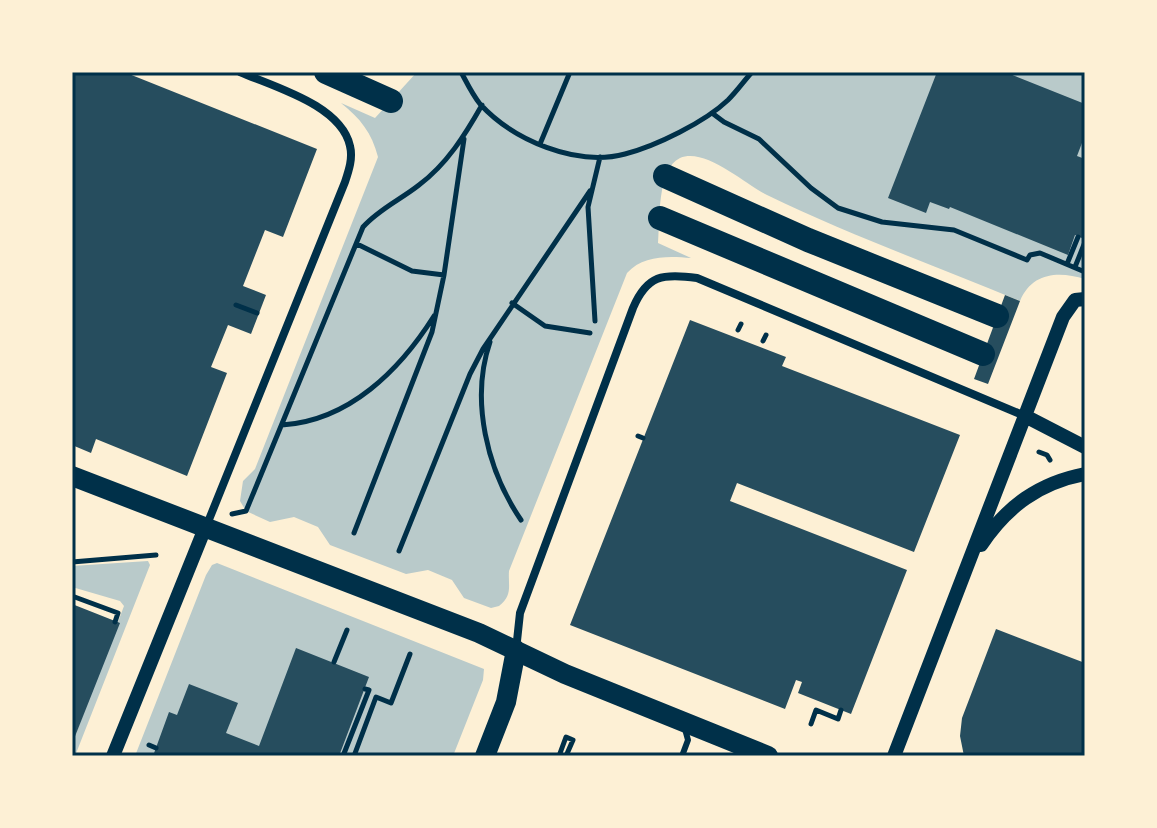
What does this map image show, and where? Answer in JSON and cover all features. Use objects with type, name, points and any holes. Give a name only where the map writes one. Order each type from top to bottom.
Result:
[{"type":"highway","points":[[326,72],[391,101]]},
{"type":"highway","points":[[665,176],[808,240],[997,316]]},
{"type":"highway","points":[[660,218],[983,354]]},
{"type":"main road","points":[[72,476],[465,627],[565,674],[768,756]]},
{"type":"main road","points":[[485,756],[509,693],[516,650]]},
{"type":"street","points":[[113,756],[350,166],[350,145],[346,133],[328,113],[240,72]]},
{"type":"street","points":[[516,650],[520,613],[639,294],[647,283],[664,276],[680,275],[710,282],[1025,416],[1085,447]]},
{"type":"street","points":[[894,756],[1063,317],[1075,300],[1085,299]]},
{"type":"street","points":[[967,565],[987,535],[1023,498],[1043,486],[1085,474]]},
{"type":"lane","points":[[679,720],[687,730],[688,740],[682,756]]},
{"type":"path","points":[[461,72],[482,105],[521,135],[560,151],[600,157],[626,154],[712,113],[752,72]]},
{"type":"path","points":[[540,144],[570,72]]},
{"type":"path","points":[[246,511],[363,227],[438,169],[465,135],[482,105]]},
{"type":"path","points":[[712,113],[759,139],[811,188],[838,208],[882,222],[954,230],[1027,260],[1036,252],[1085,272]]},
{"type":"path","points":[[354,533],[425,351],[437,311],[465,135]]},
{"type":"path","points":[[595,321],[588,232],[590,191],[600,157]]},
{"type":"path","points":[[399,551],[470,374],[494,328],[590,191]]},
{"type":"path","points":[[1067,264],[1078,237]]},
{"type":"path","points":[[1075,267],[1085,242]]},
{"type":"path","points":[[357,244],[412,271],[444,275]]},
{"type":"path","points":[[512,303],[545,326],[590,333]]},
{"type":"path","points":[[236,305],[257,313]]},
{"type":"path","points":[[282,425],[324,416],[376,385],[404,359],[437,311]]},
{"type":"path","points":[[494,328],[483,368],[484,420],[496,473],[521,520]]},
{"type":"path","points":[[1039,452],[1050,460]]},
{"type":"path","points":[[72,562],[156,555]]},
{"type":"path","points":[[72,596],[118,613],[115,622]]},
{"type":"path","points":[[334,662],[347,630]]},
{"type":"path","points":[[354,756],[376,697],[391,703],[410,654]]},
{"type":"path","points":[[343,756],[369,690],[365,689]]},
{"type":"path","points":[[811,724],[816,710],[838,719],[841,710]]},
{"type":"path","points":[[559,756],[566,737],[573,740],[566,756]]},
{"type":"shaded area","points":[[417,72],[1085,72],[1085,279],[1066,275],[1047,276],[1032,284],[1020,301],[798,210],[713,162],[690,156],[680,158],[667,173],[663,184],[658,243],[691,258],[648,260],[627,273],[509,571],[508,594],[499,606],[491,608],[464,598],[452,580],[428,570],[406,574],[330,545],[318,527],[294,517],[270,522],[246,511],[240,501],[243,481],[255,469],[378,157],[364,127],[341,103],[375,118]]},
{"type":"shaded area","points":[[148,561],[150,565],[75,756],[72,756],[72,744],[124,606],[120,601],[72,587],[72,566]]},
{"type":"shaded area","points":[[217,563],[484,669],[483,680],[453,756],[135,756],[206,575]]},
{"type":"building","points":[[72,72],[124,72],[317,149],[283,237],[265,230],[243,286],[266,295],[251,334],[228,325],[211,367],[227,373],[187,476],[96,439],[91,453],[72,445]]},
{"type":"building","points":[[937,72],[1005,72],[1085,104],[1085,135],[1077,156],[1085,159],[1085,230],[1082,238],[1075,235],[1068,255],[950,207],[930,202],[926,213],[888,198]]},
{"type":"building","points":[[1005,295],[1020,301],[988,384],[974,379]]},
{"type":"building","points":[[690,320],[786,357],[782,366],[960,435],[914,552],[737,483],[730,501],[907,570],[851,714],[798,693],[802,682],[796,680],[785,709],[570,625]]},
{"type":"building","points":[[72,604],[120,623],[72,744]]},
{"type":"building","points":[[996,629],[1085,663],[1085,756],[964,756],[960,736],[962,718]]},
{"type":"building","points":[[296,648],[369,677],[339,756],[153,756],[169,712],[177,715],[189,684],[238,703],[226,733],[259,746]]}]
